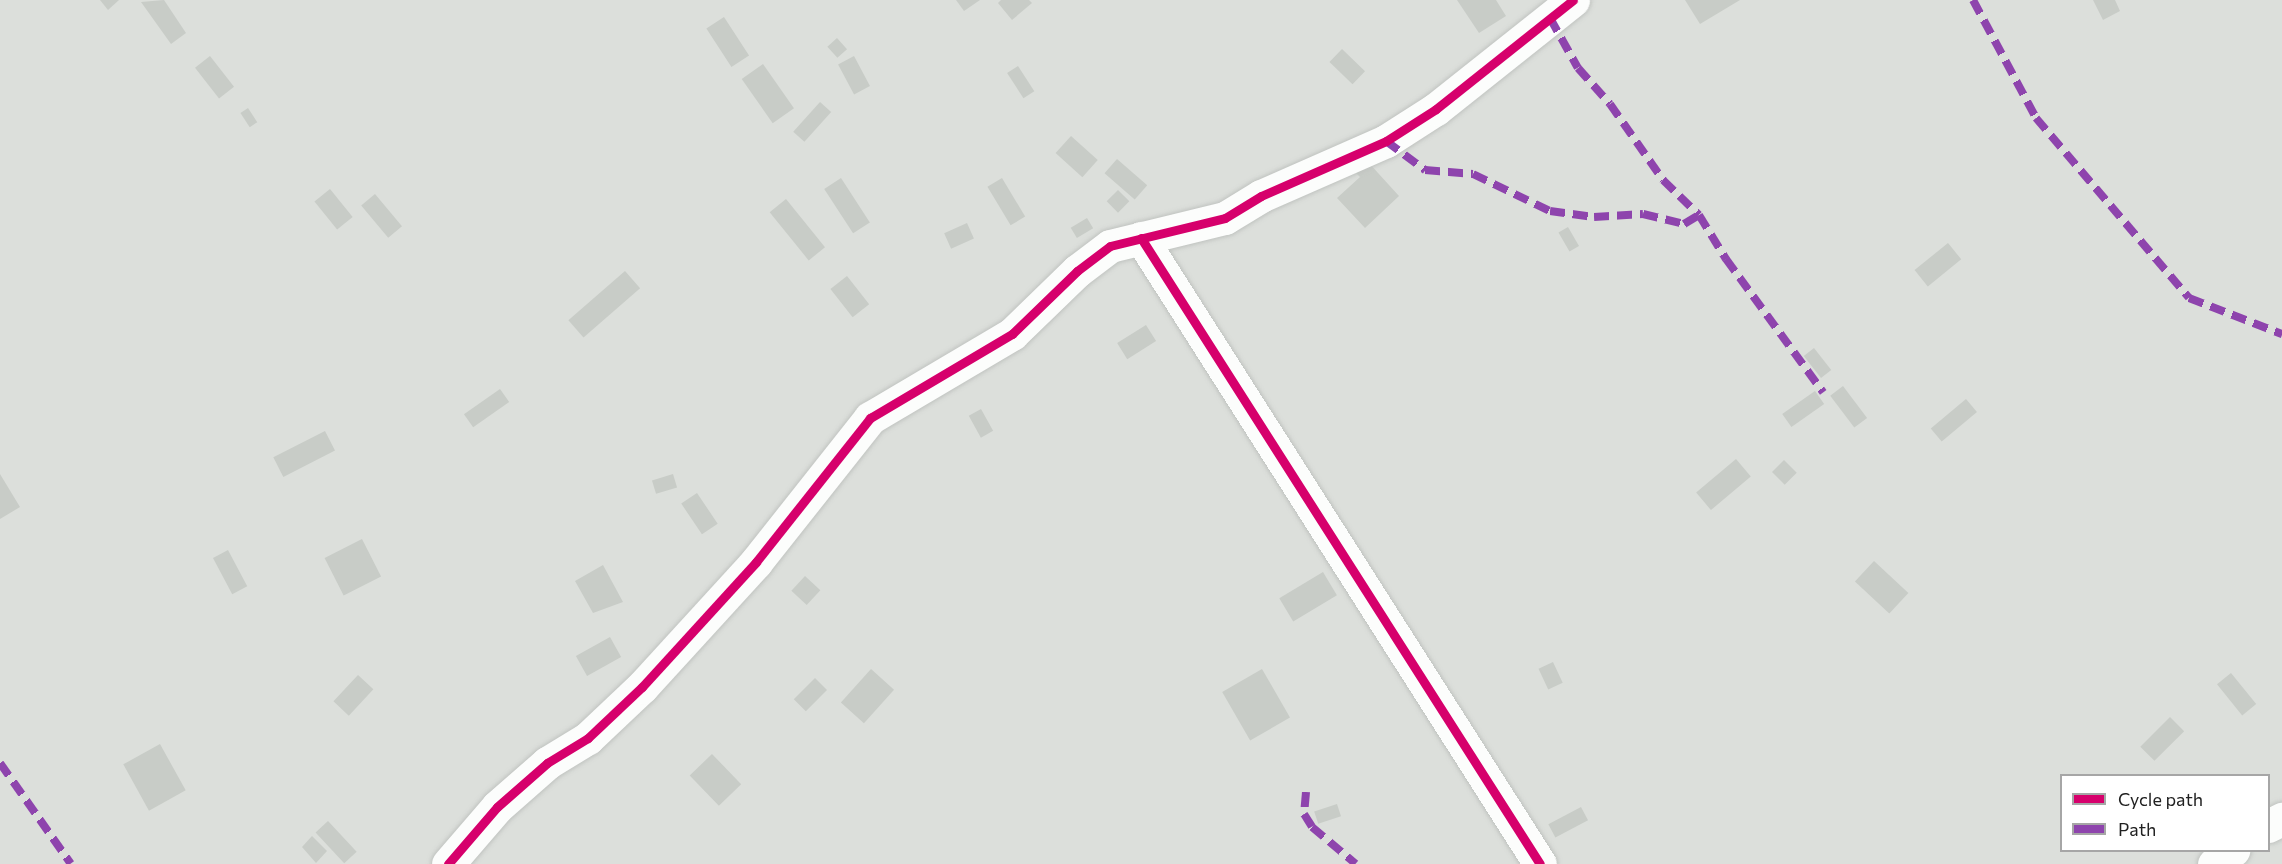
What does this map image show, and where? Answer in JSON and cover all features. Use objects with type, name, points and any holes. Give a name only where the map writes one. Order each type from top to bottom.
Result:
[{"type":"street","points":[[448,864],[497,807],[547,762],[588,738],[642,687],[756,562],[870,418],[1012,334],[1077,270],[1110,246],[1225,218],[1261,196],[1386,141],[1445,102],[1573,0]]},
{"type":"street","points":[[1141,238],[1540,864]]},
{"type":"street","points":[[2214,864],[2230,852]]},
{"type":"shaded area","points":[[0,0],[2282,0],[2282,864],[0,864]]},
{"type":"building","points":[[100,0],[119,0],[108,10]]},
{"type":"building","points":[[164,0],[186,33],[171,44],[141,2]]},
{"type":"building","points":[[956,0],[980,0],[964,11]]},
{"type":"building","points":[[1001,0],[1029,0],[1032,3],[1012,20],[998,3]]},
{"type":"building","points":[[1457,0],[1496,0],[1506,16],[1479,33]]},
{"type":"building","points":[[1685,0],[1740,0],[1700,24]]},
{"type":"building","points":[[2093,0],[2115,0],[2120,11],[2103,20]]},
{"type":"building","points":[[724,17],[749,56],[731,67],[706,28]]},
{"type":"building","points":[[837,38],[847,49],[837,58],[827,47]]},
{"type":"building","points":[[1342,49],[1365,71],[1353,84],[1329,62]]},
{"type":"building","points":[[210,56],[234,87],[219,98],[195,68]]},
{"type":"building","points":[[854,56],[870,86],[854,94],[838,64]]},
{"type":"building","points":[[763,64],[794,108],[773,123],[742,79]]},
{"type":"building","points":[[1018,66],[1034,91],[1023,98],[1007,73]]},
{"type":"building","points":[[820,102],[831,112],[804,142],[793,132]]},
{"type":"building","points":[[248,108],[257,122],[250,127],[240,113]]},
{"type":"building","points":[[1071,136],[1098,160],[1082,177],[1056,153]]},
{"type":"building","points":[[1117,159],[1147,185],[1135,200],[1105,173]]},
{"type":"building","points":[[1368,162],[1399,196],[1365,228],[1337,198],[1360,177],[1356,173]]},
{"type":"building","points":[[841,178],[870,222],[853,233],[824,189]]},
{"type":"building","points":[[1002,178],[1025,217],[1011,225],[987,187]]},
{"type":"building","points":[[330,189],[353,217],[337,230],[314,202]]},
{"type":"building","points":[[1118,190],[1129,201],[1118,213],[1107,201]]},
{"type":"building","points":[[375,194],[402,226],[388,238],[361,206]]},
{"type":"building","points":[[786,199],[825,247],[809,260],[770,212]]},
{"type":"building","points":[[1087,218],[1093,228],[1077,238],[1071,228]]},
{"type":"building","points":[[967,223],[974,239],[951,249],[944,233]]},
{"type":"building","points":[[1568,227],[1579,246],[1569,252],[1558,232]]},
{"type":"building","points":[[1948,243],[1961,259],[1928,286],[1915,270]]},
{"type":"building","points":[[625,271],[640,288],[583,338],[568,320]]},
{"type":"building","points":[[847,276],[869,304],[853,317],[830,289]]},
{"type":"building","points":[[1146,325],[1156,341],[1127,359],[1117,343]]},
{"type":"building","points":[[1814,348],[1831,370],[1821,378],[1804,356]]},
{"type":"building","points":[[1843,386],[1867,418],[1854,428],[1830,396]]},
{"type":"building","points":[[500,389],[509,402],[473,427],[464,414]]},
{"type":"building","points":[[1815,391],[1824,404],[1791,427],[1782,414]]},
{"type":"building","points":[[1966,399],[1977,412],[1942,442],[1931,429]]},
{"type":"building","points":[[981,409],[993,431],[981,438],[969,416]]},
{"type":"building","points":[[325,431],[335,451],[283,477],[273,457]]},
{"type":"building","points":[[1736,459],[1751,477],[1711,510],[1696,492]]},
{"type":"building","points":[[1784,460],[1797,473],[1785,485],[1772,472]]},
{"type":"building","points":[[0,474],[20,507],[0,519]]},
{"type":"building","points":[[673,474],[677,487],[656,494],[652,480]]},
{"type":"building","points":[[697,493],[718,524],[702,534],[681,504]]},
{"type":"building","points":[[362,539],[381,576],[344,595],[325,558]]},
{"type":"building","points":[[228,550],[247,586],[232,594],[213,558]]},
{"type":"building","points":[[1874,561],[1908,593],[1889,614],[1855,581]]},
{"type":"building","points":[[603,565],[623,602],[593,613],[575,581]]},
{"type":"building","points":[[1323,572],[1337,595],[1293,621],[1279,598]]},
{"type":"building","points":[[805,576],[820,590],[807,605],[791,591]]},
{"type":"building","points":[[610,637],[621,657],[587,676],[576,656]]},
{"type":"building","points":[[1553,662],[1563,683],[1548,690],[1538,669]]},
{"type":"building","points":[[871,669],[894,690],[864,723],[841,702]]},
{"type":"building","points":[[1262,669],[1290,717],[1250,740],[1222,692]]},
{"type":"building","points":[[2231,673],[2256,704],[2242,715],[2217,684]]},
{"type":"building","points":[[358,675],[373,689],[349,716],[333,701]]},
{"type":"building","points":[[815,678],[827,690],[806,711],[794,699]]},
{"type":"building","points":[[2170,717],[2184,731],[2154,761],[2140,747]]},
{"type":"building","points":[[160,744],[186,790],[149,811],[123,764]]},
{"type":"building","points":[[712,754],[741,784],[719,806],[690,776]]},
{"type":"building","points":[[1337,804],[1341,816],[1318,824],[1314,811]]},
{"type":"building","points":[[1581,807],[1588,820],[1555,838],[1548,824]]},
{"type":"building","points":[[328,821],[357,852],[344,863],[316,833]]},
{"type":"building","points":[[312,836],[327,851],[316,863],[302,847]]},
{"type":"marked path","points":[[1973,0],[2036,118],[2189,298],[2282,334]]},
{"type":"marked path","points":[[1550,18],[1578,68],[1610,104],[1663,180],[1699,215],[1726,259],[1823,392]]},
{"type":"marked path","points":[[1386,141],[1425,170],[1473,174],[1550,211],[1594,217],[1643,214],[1684,224],[1699,215]]},
{"type":"marked path","points":[[0,763],[71,864]]},
{"type":"marked path","points":[[1306,792],[1304,814],[1312,827],[1356,864]]},
{"type":"cycle path","points":[[448,864],[497,807],[547,763],[588,738],[642,687],[756,562],[870,418],[1012,334],[1077,271],[1110,246],[1225,218],[1261,196],[1386,141],[1436,109],[1573,0]]},
{"type":"cycle path","points":[[1141,238],[1540,864]]}]
